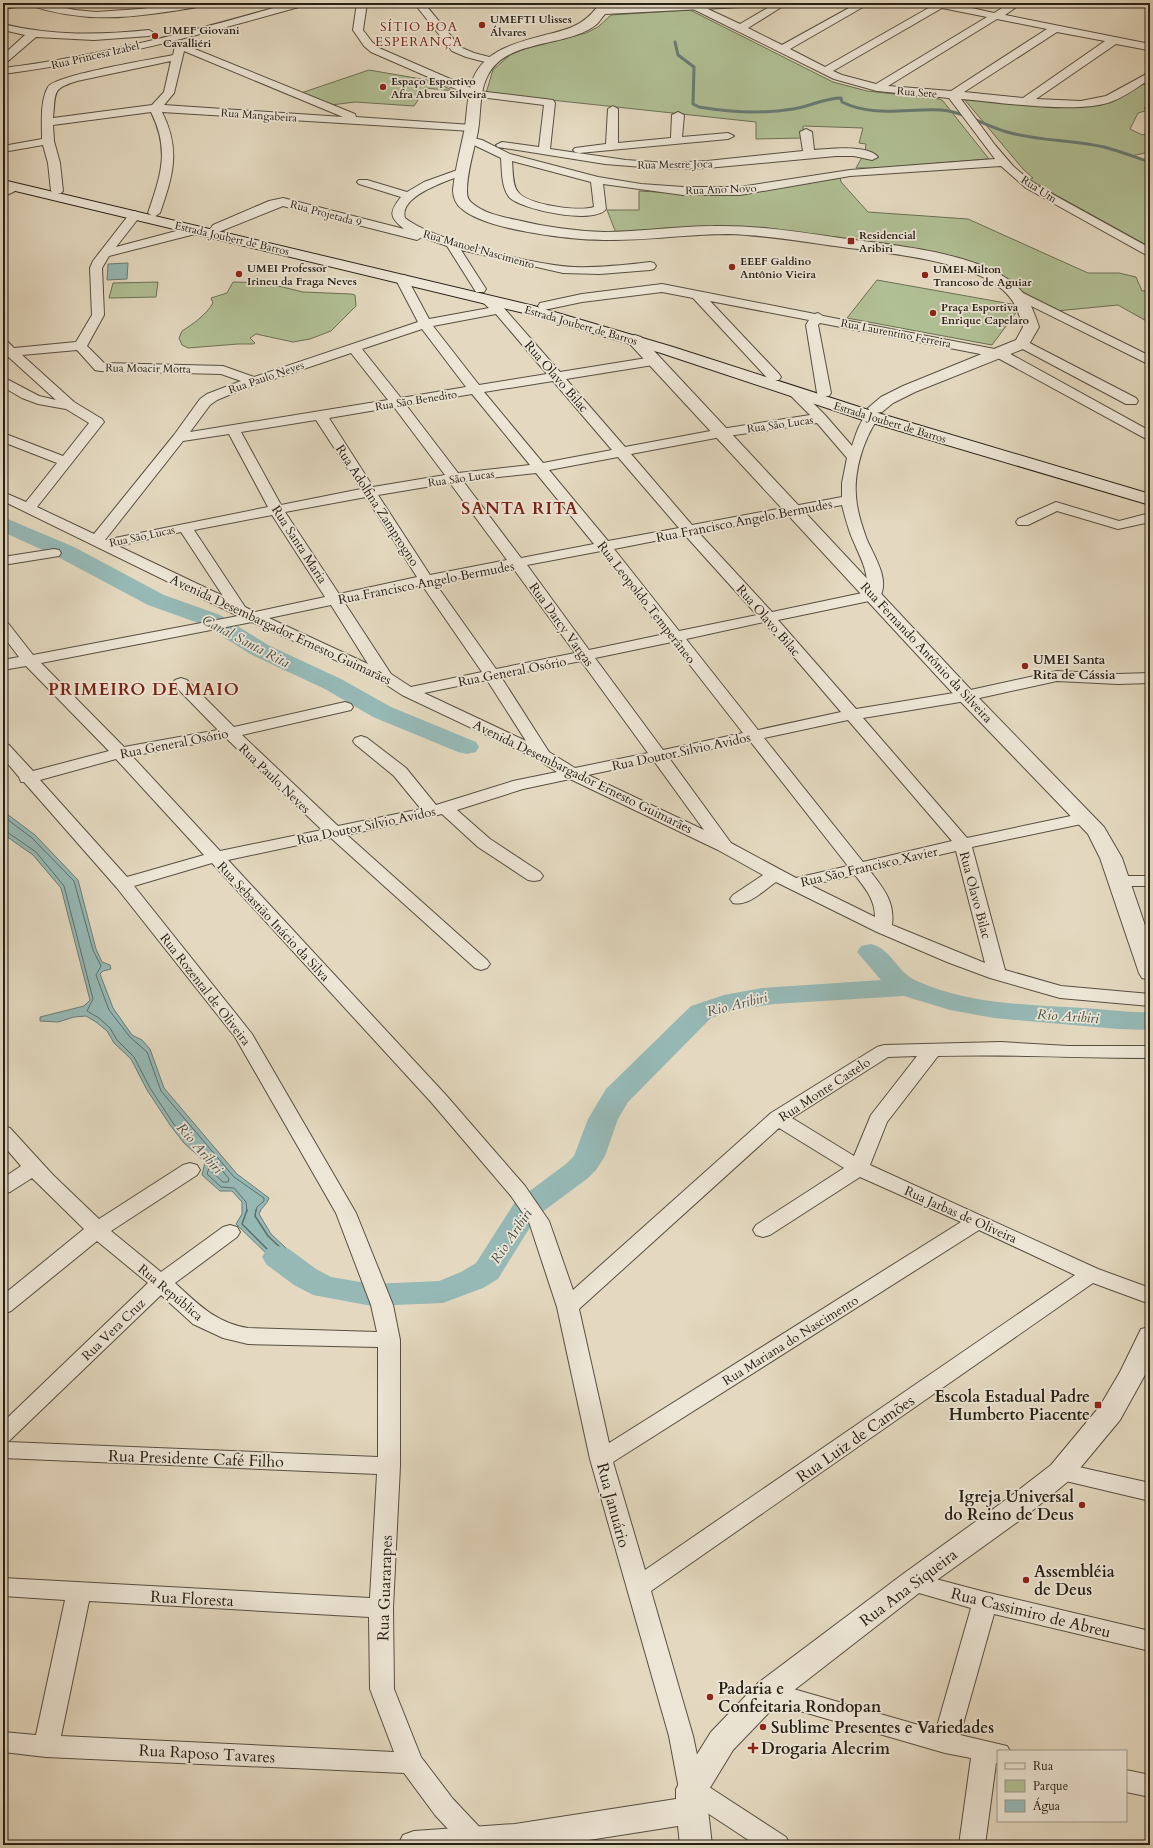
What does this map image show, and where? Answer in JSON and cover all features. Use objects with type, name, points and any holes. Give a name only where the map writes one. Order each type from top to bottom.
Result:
[{"type":"street","points":[[3,6],[23,3]]},
{"type":"street","points":[[33,3],[58,12],[87,14],[128,13],[204,3]]},
{"type":"street","name":"Rua Princesa Izabel","points":[[3,72],[51,65],[181,41],[243,20],[302,3]]},
{"type":"street","points":[[362,3],[358,30],[368,44],[375,50],[476,94],[543,100],[550,103],[548,152],[728,136]]},
{"type":"street","points":[[419,3],[456,49],[470,55],[492,61]]},
{"type":"street","points":[[740,3],[695,6],[599,6],[599,16],[586,26],[521,45],[509,50],[492,61],[483,71],[476,94],[473,136],[463,171],[460,198],[464,205],[484,216],[516,225],[573,234],[605,236],[696,230],[747,231],[911,251],[946,259],[978,271],[1003,284],[1017,294],[1150,362]]},
{"type":"street","points":[[740,29],[783,3]]},
{"type":"street","points":[[781,50],[865,3]]},
{"type":"street","points":[[877,88],[1017,3]]},
{"type":"street","points":[[825,71],[939,4],[1149,48]]},
{"type":"street","name":"Rua Sete","points":[[695,6],[825,71],[852,82],[877,88],[1066,104],[1102,102],[1149,78]]},
{"type":"street","points":[[3,27],[33,34],[69,36],[129,35],[243,20]]},
{"type":"street","points":[[953,95],[1056,28]]},
{"type":"street","points":[[3,60],[33,34]]},
{"type":"street","points":[[1025,101],[1114,40]]},
{"type":"street","points":[[154,213],[169,164],[167,137],[163,123],[154,108],[169,93],[181,41],[366,122]]},
{"type":"street","points":[[57,191],[54,163],[48,141],[47,122],[50,91],[55,85],[75,78],[177,57]]},
{"type":"street","name":"Rua Um","points":[[953,95],[991,148],[1021,178],[1044,195],[1150,253]]},
{"type":"street","name":"Rua Mangabeira","points":[[47,122],[154,108],[366,122],[473,136]]},
{"type":"street","points":[[612,147],[614,109]]},
{"type":"street","points":[[676,140],[678,115]]},
{"type":"street","points":[[806,132],[809,153]]},
{"type":"street","name":"Rua Mestre Joca","points":[[473,136],[548,152],[634,164],[668,166],[739,162],[809,153],[850,152],[872,157]]},
{"type":"street","name":"Rua Ano Novo","points":[[473,136],[506,156],[597,180],[660,189],[729,191],[763,188],[850,173],[1004,162]]},
{"type":"street","points":[[3,149],[48,141]]},
{"type":"street","points":[[506,156],[510,186],[514,194],[519,199],[530,204],[548,208],[594,212],[600,209],[597,180]]},
{"type":"street","name":"Rua Manoel Nascimento","points":[[463,171],[409,196],[400,205],[397,211],[401,221],[414,230],[452,244],[566,271],[595,271],[650,266]]},
{"type":"street","name":"Estrada Joubert de Barros","points":[[3,178],[217,228],[482,294],[635,340],[671,348],[824,392],[874,412],[1150,500]]},
{"type":"street","points":[[363,182],[409,196]]},
{"type":"street","name":"Estrada Joubert de Barros","points":[[7,188],[135,215],[401,278],[544,306],[671,348],[793,391],[874,412],[1145,490]]},
{"type":"street","name":"Rua Projetada 9","points":[[217,228],[273,204],[288,202],[411,235],[439,239]]},
{"type":"street","points":[[7,348],[80,346],[98,315],[96,268],[98,261],[135,215]]},
{"type":"street","points":[[104,254],[195,230]]},
{"type":"street","name":"Rua Olavo Bilac","points":[[452,244],[482,294],[499,310],[690,530],[768,617],[963,844],[997,974]]},
{"type":"street","points":[[544,306],[582,298],[662,288],[642,252]]},
{"type":"street","name":"Rua Leopoldo Temperâneo","points":[[401,278],[425,324],[476,391],[604,546],[879,894],[884,903],[885,913],[883,928]]},
{"type":"street","name":"Rua Laurentino Ferreira","points":[[662,288],[698,296],[818,317],[1000,354],[1150,437]]},
{"type":"street","points":[[874,595],[876,581],[875,571],[857,531],[848,500],[848,480],[854,457],[866,424],[874,412],[886,400],[909,389],[1000,354],[1022,343],[1031,327],[1027,309],[1017,294]]},
{"type":"street","points":[[698,296],[774,377]]},
{"type":"street","name":"Rua Paulo Neves","points":[[100,543],[200,409],[212,397],[253,381],[425,324],[499,310]]},
{"type":"street","points":[[818,317],[812,325],[824,392]]},
{"type":"street","name":"Rua Fernando Antônio da Silveira","points":[[635,340],[653,361],[874,595],[966,696],[1097,831],[1111,858],[1150,973]]},
{"type":"street","points":[[1022,343],[1131,402]]},
{"type":"street","name":"Rua Moacir Motta","points":[[80,346],[100,367],[223,370],[253,381]]},
{"type":"street","name":"Rua Darcy Vargas","points":[[353,347],[397,402],[518,564],[724,846]]},
{"type":"street","points":[[7,348],[69,405],[97,422],[29,508]]},
{"type":"street","points":[[653,361],[658,355],[671,348]]},
{"type":"street","name":"Rua São Benedito","points":[[179,438],[397,402],[476,391],[653,361]]},
{"type":"street","points":[[3,381],[28,397],[39,402],[51,405],[69,405]]},
{"type":"street","points":[[793,391],[820,418],[854,457]]},
{"type":"street","name":"Rua Adolfina Zamprogno","points":[[320,415],[426,580],[492,675],[543,755]]},
{"type":"street","name":"Rua São Lucas","points":[[100,543],[277,511],[370,492],[454,478],[539,468],[721,433],[820,418]]},
{"type":"street","points":[[1137,429],[1150,424]]},
{"type":"street","name":"Rua Santa Maria","points":[[233,429],[277,511],[385,677]]},
{"type":"street","points":[[3,437],[66,462]]},
{"type":"street","name":"Avenida Desembargador Ernesto Guimarães","points":[[3,496],[100,543],[242,616],[385,677],[408,692],[543,755],[572,774],[724,846],[775,875],[883,928],[953,958],[997,974],[1060,992],[1150,1000]]},
{"type":"street","name":"Rua Francisco Angelo Bermudes","points":[[3,665],[206,627],[242,616],[426,580],[518,564],[604,546],[848,500]]},
{"type":"street","points":[[1023,522],[1056,506],[1118,525],[1136,522],[1150,517]]},
{"type":"street","points":[[185,527],[242,616]]},
{"type":"street","points":[[3,561],[54,553]]},
{"type":"street","name":"Rua General Osório","points":[[408,692],[874,595]]},
{"type":"street","name":"Rua Sebastião Inácio da Silva","points":[[3,626],[29,660],[120,753],[438,1098],[518,1191],[536,1217]]},
{"type":"street","name":"Rua Doutor Silvio Avidos","points":[[123,884],[215,857],[439,810],[519,785],[851,715],[966,696],[1057,676],[1150,678]]},
{"type":"street","name":"Rua Paulo Neves","points":[[181,683],[229,733],[333,833],[481,964]]},
{"type":"street","name":"Rua General Osório","points":[[27,778],[120,753],[229,733],[345,707]]},
{"type":"street","points":[[361,741],[400,772],[439,810],[484,843],[534,876]]},
{"type":"street","name":"Rua Rozental de Oliveira","points":[[3,748],[27,778],[123,884],[244,1034],[346,1213],[372,1275],[382,1305]]},
{"type":"street","name":"Rua São Francisco Xavier","points":[[794,884],[963,844],[1085,818]]},
{"type":"street","points":[[739,899],[775,875]]},
{"type":"street","points":[[1118,881],[1150,881]]},
{"type":"street","name":"Rua Monte Castelo","points":[[568,1307],[778,1118],[884,1051],[1001,1048],[1068,1052],[1150,1052]]},
{"type":"street","points":[[763,1230],[858,1168],[878,1120],[932,1050]]},
{"type":"street","name":"Rua Jarbas de Oliveira","points":[[778,1118],[858,1168],[978,1221],[1091,1274],[1150,1296]]},
{"type":"street","name":"Rua República","points":[[3,1133],[34,1167],[97,1230],[161,1283],[201,1319],[231,1333],[248,1336],[389,1340]]},
{"type":"street","points":[[3,1187],[34,1167]]},
{"type":"street","points":[[3,1306],[97,1230],[190,1170]]},
{"type":"street","name":"Rua Januário","points":[[536,1217],[568,1307],[601,1459],[681,1736],[692,1799]]},
{"type":"street","name":"Rua Mariana do Nascimento","points":[[601,1459],[978,1221]]},
{"type":"street","name":"Rua Vera Cruz","points":[[3,1435],[161,1283],[230,1232]]},
{"type":"street","name":"Rua Luiz de Camões","points":[[638,1587],[1091,1274]]},
{"type":"street","name":"Rua Guararapes","points":[[382,1305],[389,1340],[389,1466],[381,1608],[382,1689],[411,1762],[444,1807],[494,1842]]},
{"type":"street","name":"Rua Ana Siqueira","points":[[692,1799],[722,1741],[769,1692],[913,1582],[1017,1508],[1061,1472],[1110,1413],[1133,1373],[1150,1336]]},
{"type":"street","name":"Rua Presidente Café Filho","points":[[3,1450],[389,1466]]},
{"type":"street","points":[[1061,1472],[1150,1492]]},
{"type":"street","name":"Rua Cassimiro de Abreu","points":[[913,1582],[985,1602],[1150,1642]]},
{"type":"street","name":"Rua Floresta","points":[[3,1587],[381,1608]]},
{"type":"street","points":[[46,1746],[79,1591]]},
{"type":"street","points":[[945,1743],[985,1602]]},
{"type":"street","points":[[769,1692],[945,1743],[991,1752],[972,1845]]},
{"type":"street","name":"Rua Raposo Tavares","points":[[3,1742],[46,1746],[411,1762]]},
{"type":"street","points":[[1127,1781],[1150,1786]]},
{"type":"street","points":[[692,1799],[696,1845]]},
{"type":"street","points":[[414,1845],[494,1842],[550,1834],[692,1799],[777,1845]]},
{"type":"green space","points":[[690,10],[833,82],[867,91],[940,99],[989,159],[876,168],[856,168],[865,152],[866,144],[859,143],[863,128],[803,126],[803,138],[756,139],[756,122],[486,93],[493,70],[510,55],[524,49],[586,33],[598,27],[611,15]]},
{"type":"green space","name":"Espaço Esportivo Afra Abreu Silveira","points":[[369,70],[433,81],[454,91],[426,88],[414,106],[355,102],[331,105],[301,93]]},
{"type":"green space","points":[[1143,84],[1150,87],[1150,106],[1144,108],[1148,110],[1138,113],[1130,129],[1142,135],[1150,132],[1150,152],[1131,156],[1150,162],[1150,247],[1029,179],[1033,178],[1023,169],[964,99],[1061,106],[1099,104],[1109,102]]},
{"type":"green space","points":[[840,177],[841,182],[868,212],[968,219],[1088,273],[1119,273],[1136,277],[1142,291],[1150,290],[1150,323],[1118,305],[1056,311],[997,277],[975,267],[754,229],[616,233],[607,210],[639,210],[639,191],[690,194]]},
{"type":"green space","name":"Praça Esportiva Enrique Capelaro","points":[[877,280],[1017,305],[1018,310],[992,345],[847,318]]},
{"type":"green space","points":[[158,282],[156,297],[109,298],[113,283]]},
{"type":"green space","points":[[233,282],[266,283],[303,292],[351,294],[355,295],[356,306],[331,331],[310,339],[293,342],[256,334],[250,338],[255,343],[253,344],[188,348],[182,345],[179,338],[182,331],[207,311],[213,303],[211,298],[227,293]]},
{"type":"water","points":[[128,263],[127,279],[107,280],[108,264]]},
{"type":"water","name":"Rio Aribiri","points":[[3,811],[35,835],[78,880],[96,949],[102,962],[110,965],[111,969],[103,971],[100,974],[113,1008],[132,1035],[142,1040],[150,1049],[164,1088],[237,1174],[269,1198],[259,1214],[271,1234],[303,1264],[308,1279],[304,1282],[294,1281],[271,1264],[268,1255],[236,1224],[242,1214],[242,1202],[232,1191],[220,1191],[202,1175],[205,1162],[184,1143],[170,1125],[147,1090],[131,1059],[114,1043],[107,1031],[86,1016],[74,1017],[58,1022],[40,1021],[40,1017],[84,1006],[90,1000],[61,888],[33,855],[3,834]]},
{"type":"waterway","points":[[675,42],[678,55],[694,67],[693,104],[699,107],[734,111],[770,112],[799,108],[829,99],[841,98],[842,102],[866,110],[950,111],[1007,132],[1031,137],[1104,147],[1150,162]]},
{"type":"waterway","name":"Canal Santa Rita","points":[[3,524],[66,552],[156,600],[212,620],[260,650],[333,684],[382,712],[467,747]]},
{"type":"waterway","name":"Canal Santa Rita","points":[[871,952],[898,982],[906,987]]},
{"type":"waterway","name":"Rio Aribiri","points":[[278,1257],[305,1277],[324,1287],[372,1295],[443,1292],[472,1280],[487,1271],[526,1209],[577,1171],[585,1163],[590,1156],[603,1119],[616,1096],[701,1012],[724,1003],[749,998],[826,991],[906,987]]},
{"type":"waterway","name":"Rio Aribiri","points":[[906,987],[950,1001],[994,1010],[1118,1020],[1150,1021]]},
{"type":"place","name":"UMEFTI Ulisses Álvares","points":[[482,25]]},
{"type":"place","name":"UMEF Giovani Cavalliéri","points":[[155,36]]},
{"type":"place","name":"Espaço Esportivo Afra Abreu Silveira","points":[[383,87]]},
{"type":"place","name":"Residencial Aribiri","points":[[851,241]]},
{"type":"place","name":"EEEF Galdino Antônio Vieira","points":[[732,267]]},
{"type":"place","name":"UMEI Professor Irineu da Fraga Neves","points":[[239,274]]},
{"type":"place","name":"UMEI Milton Trancoso de Aguiar","points":[[925,275]]},
{"type":"place","name":"Praça Esportiva Enrique Capelaro","points":[[933,313]]},
{"type":"place","name":"UMEI Santa Rita de Cássia","points":[[1025,666]]},
{"type":"place","name":"Escola Estadual Padre Humberto Piacente","points":[[1098,1405]]},
{"type":"place","name":"Igreja Universal do Reino de Deus","points":[[1082,1505]]},
{"type":"place","name":"Assembléia de Deus","points":[[1026,1580]]},
{"type":"place","name":"Padaria e Confeitaria Rondopan","points":[[710,1697]]},
{"type":"place","name":"Sublime Presentes e Variedades","points":[[763,1727]]},
{"type":"place","name":"Drogaria Alecrim","points":[[753,1748]]},
{"type":"district","name":"SÍTIO BOA ESPERANÇA","points":[[419,34]]},
{"type":"district","name":"SANTA RITA","points":[[520,508]]},
{"type":"district","name":"PRIMEIRO DE MAIO","points":[[144,689]]}]
